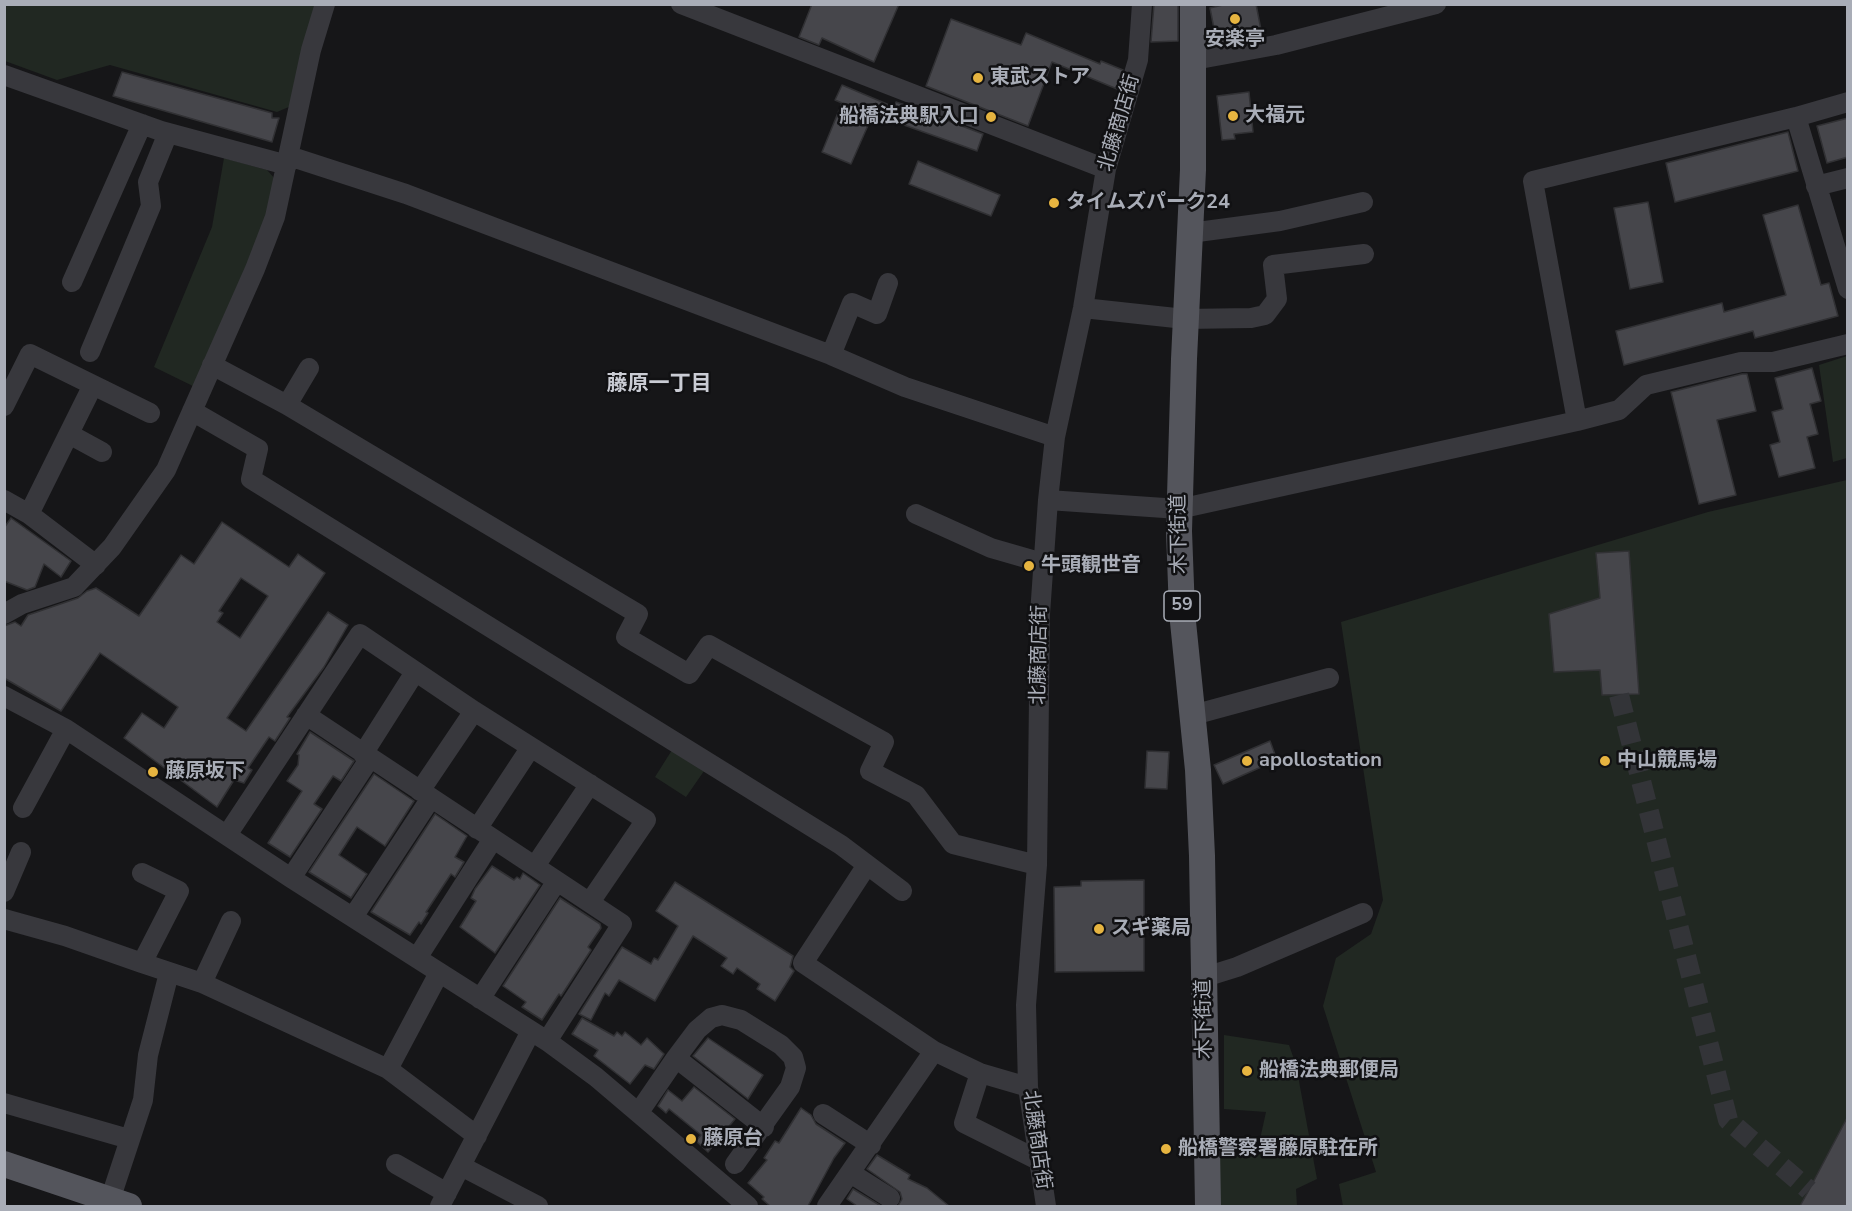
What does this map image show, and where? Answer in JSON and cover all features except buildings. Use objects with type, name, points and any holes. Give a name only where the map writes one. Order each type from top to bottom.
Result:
[{"type":"main road","name":"木下街道","points":[[1193,4],[1193,170],[1185,320],[1179,509],[1182,612],[1193,715],[1201,846],[1208,1206]]},
{"type":"main road","points":[[4,1164],[116,1204]]},
{"type":"street","points":[[4,614],[22,604],[74,587],[96,565],[135,518],[166,470],[275,217],[311,50],[325,4]]},
{"type":"street","points":[[681,4],[1106,169]]},
{"type":"street","name":"北藤商店街","points":[[1046,1206],[1028,1087],[1026,1005],[1037,865],[1040,614],[1048,500],[1054,437],[1083,308],[1106,169],[1138,60],[1142,4]]},
{"type":"street","points":[[1194,60],[1276,45],[1436,4]]},
{"type":"street","points":[[4,75],[168,133],[288,160],[406,194],[831,356],[905,387],[1054,437]]},
{"type":"street","points":[[1577,421],[1533,181],[1796,117],[1848,102]]},
{"type":"street","points":[[1796,117],[1848,289]]},
{"type":"street","points":[[72,282],[142,124]]},
{"type":"street","points":[[90,352],[151,206],[148,182],[168,133]]},
{"type":"street","points":[[1816,186],[1848,178]]},
{"type":"street","points":[[1190,233],[1280,221],[1364,202]]},
{"type":"street","points":[[1083,308],[1185,320],[1228,320],[1265,315],[1277,299],[1274,265],[1364,254]]},
{"type":"street","points":[[831,356],[852,303],[877,314],[888,283]]},
{"type":"street","points":[[1048,500],[1179,509],[1577,421],[1620,410],[1646,385],[1741,362],[1773,362],[1848,344]]},
{"type":"street","points":[[4,406],[30,354],[150,413]]},
{"type":"street","points":[[212,365],[287,405],[638,614],[626,637],[689,674],[708,645],[884,742],[870,771],[916,795],[953,844],[1037,865]]},
{"type":"street","points":[[287,405],[309,368]]},
{"type":"street","points":[[29,514],[93,385]]},
{"type":"street","points":[[192,411],[258,450],[251,479],[842,845],[902,891]]},
{"type":"street","points":[[69,434],[102,452]]},
{"type":"street","points":[[4,500],[29,514],[96,565]]},
{"type":"street","points":[[916,514],[991,548],[1043,563]]},
{"type":"street","points":[[227,835],[360,634],[474,711],[646,820],[590,902]]},
{"type":"street","points":[[291,878],[367,756],[415,672]]},
{"type":"street","points":[[1193,715],[1329,678]]},
{"type":"street","points":[[5,698],[66,729],[291,878],[539,1036],[639,1113],[748,1206]]},
{"type":"street","points":[[353,917],[474,711]]},
{"type":"street","points":[[306,715],[622,924],[539,1036],[477,1136],[444,1200],[396,1164]]},
{"type":"street","points":[[23,808],[66,729]]},
{"type":"street","points":[[417,958],[531,747]]},
{"type":"street","points":[[535,866],[590,784]]},
{"type":"street","points":[[4,892],[21,852]]},
{"type":"street","points":[[867,865],[803,963],[934,1051],[980,1073],[1028,1087]]},
{"type":"street","points":[[142,873],[180,891],[142,963]]},
{"type":"street","points":[[480,999],[557,881]]},
{"type":"street","points":[[1205,977],[1237,967],[1363,913]]},
{"type":"street","points":[[4,919],[65,936],[202,983],[388,1069],[477,1136]]},
{"type":"street","points":[[202,983],[231,921]]},
{"type":"street","points":[[116,1204],[129,1139],[143,1100],[148,1055],[169,973]]},
{"type":"street","points":[[388,1069],[439,973]]},
{"type":"street","points":[[639,1113],[697,1030],[711,1018],[722,1015],[741,1020],[781,1045],[793,1057],[796,1068],[790,1087],[764,1127],[735,1164]]},
{"type":"street","points":[[827,1206],[852,1174],[934,1051]]},
{"type":"street","points":[[676,1058],[764,1127]]},
{"type":"street","points":[[980,1073],[963,1123],[1038,1160]]},
{"type":"street","points":[[4,1103],[129,1139]]},
{"type":"street","points":[[823,1114],[871,1145]]},
{"type":"street","points":[[462,1166],[507,1199],[538,1206]]},
{"type":"street","points":[[852,1174],[890,1198]]},
{"type":"shaded area","points":[[4,5],[316,5],[291,106],[277,112],[110,65],[57,80],[5,61]]},
{"type":"shaded area","points":[[224,158],[267,170],[276,180],[264,229],[197,388],[154,367],[212,227]]},
{"type":"shaded area","points":[[1847,356],[1847,458],[1833,462],[1819,365]]},
{"type":"shaded area","name":"中山競馬場","points":[[1847,480],[1847,1206],[1343,1206],[1339,1184],[1376,1172],[1323,1006],[1336,958],[1371,934],[1383,900],[1341,622],[1708,512]]},
{"type":"shaded area","points":[[672,750],[704,771],[686,797],[655,777]]},
{"type":"shaded area","points":[[1224,1035],[1289,1045],[1296,1065],[1317,1179],[1296,1189],[1297,1206],[1217,1206],[1216,1155],[1257,1153],[1266,1112],[1224,1109]]},
{"type":"tunnel","points":[[1619,695],[1728,1120],[1809,1190]]},
{"type":"place","name":"安楽亭","points":[[1235,19]]},
{"type":"place","name":"東武ストア","points":[[978,78]]},
{"type":"place","name":"大福元","points":[[1233,116]]},
{"type":"place","name":"船橋法典駅入口","points":[[991,117]]},
{"type":"place","name":"タイムズパーク24","points":[[1054,203]]},
{"type":"place","name":"牛頭観世音","points":[[1029,566]]},
{"type":"place","name":"apollostation","points":[[1247,761]]},
{"type":"place","name":"中山競馬場","points":[[1605,761]]},
{"type":"place","name":"藤原坂下","points":[[153,772]]},
{"type":"place","name":"スギ薬局","points":[[1099,929]]},
{"type":"place","name":"船橋法典郵便局","points":[[1247,1071]]},
{"type":"place","name":"藤原台","points":[[691,1139]]},
{"type":"place","name":"船橋警察署藤原駐在所","points":[[1166,1149]]},
{"type":"district","name":"藤原一丁目","points":[[659,385]]}]
